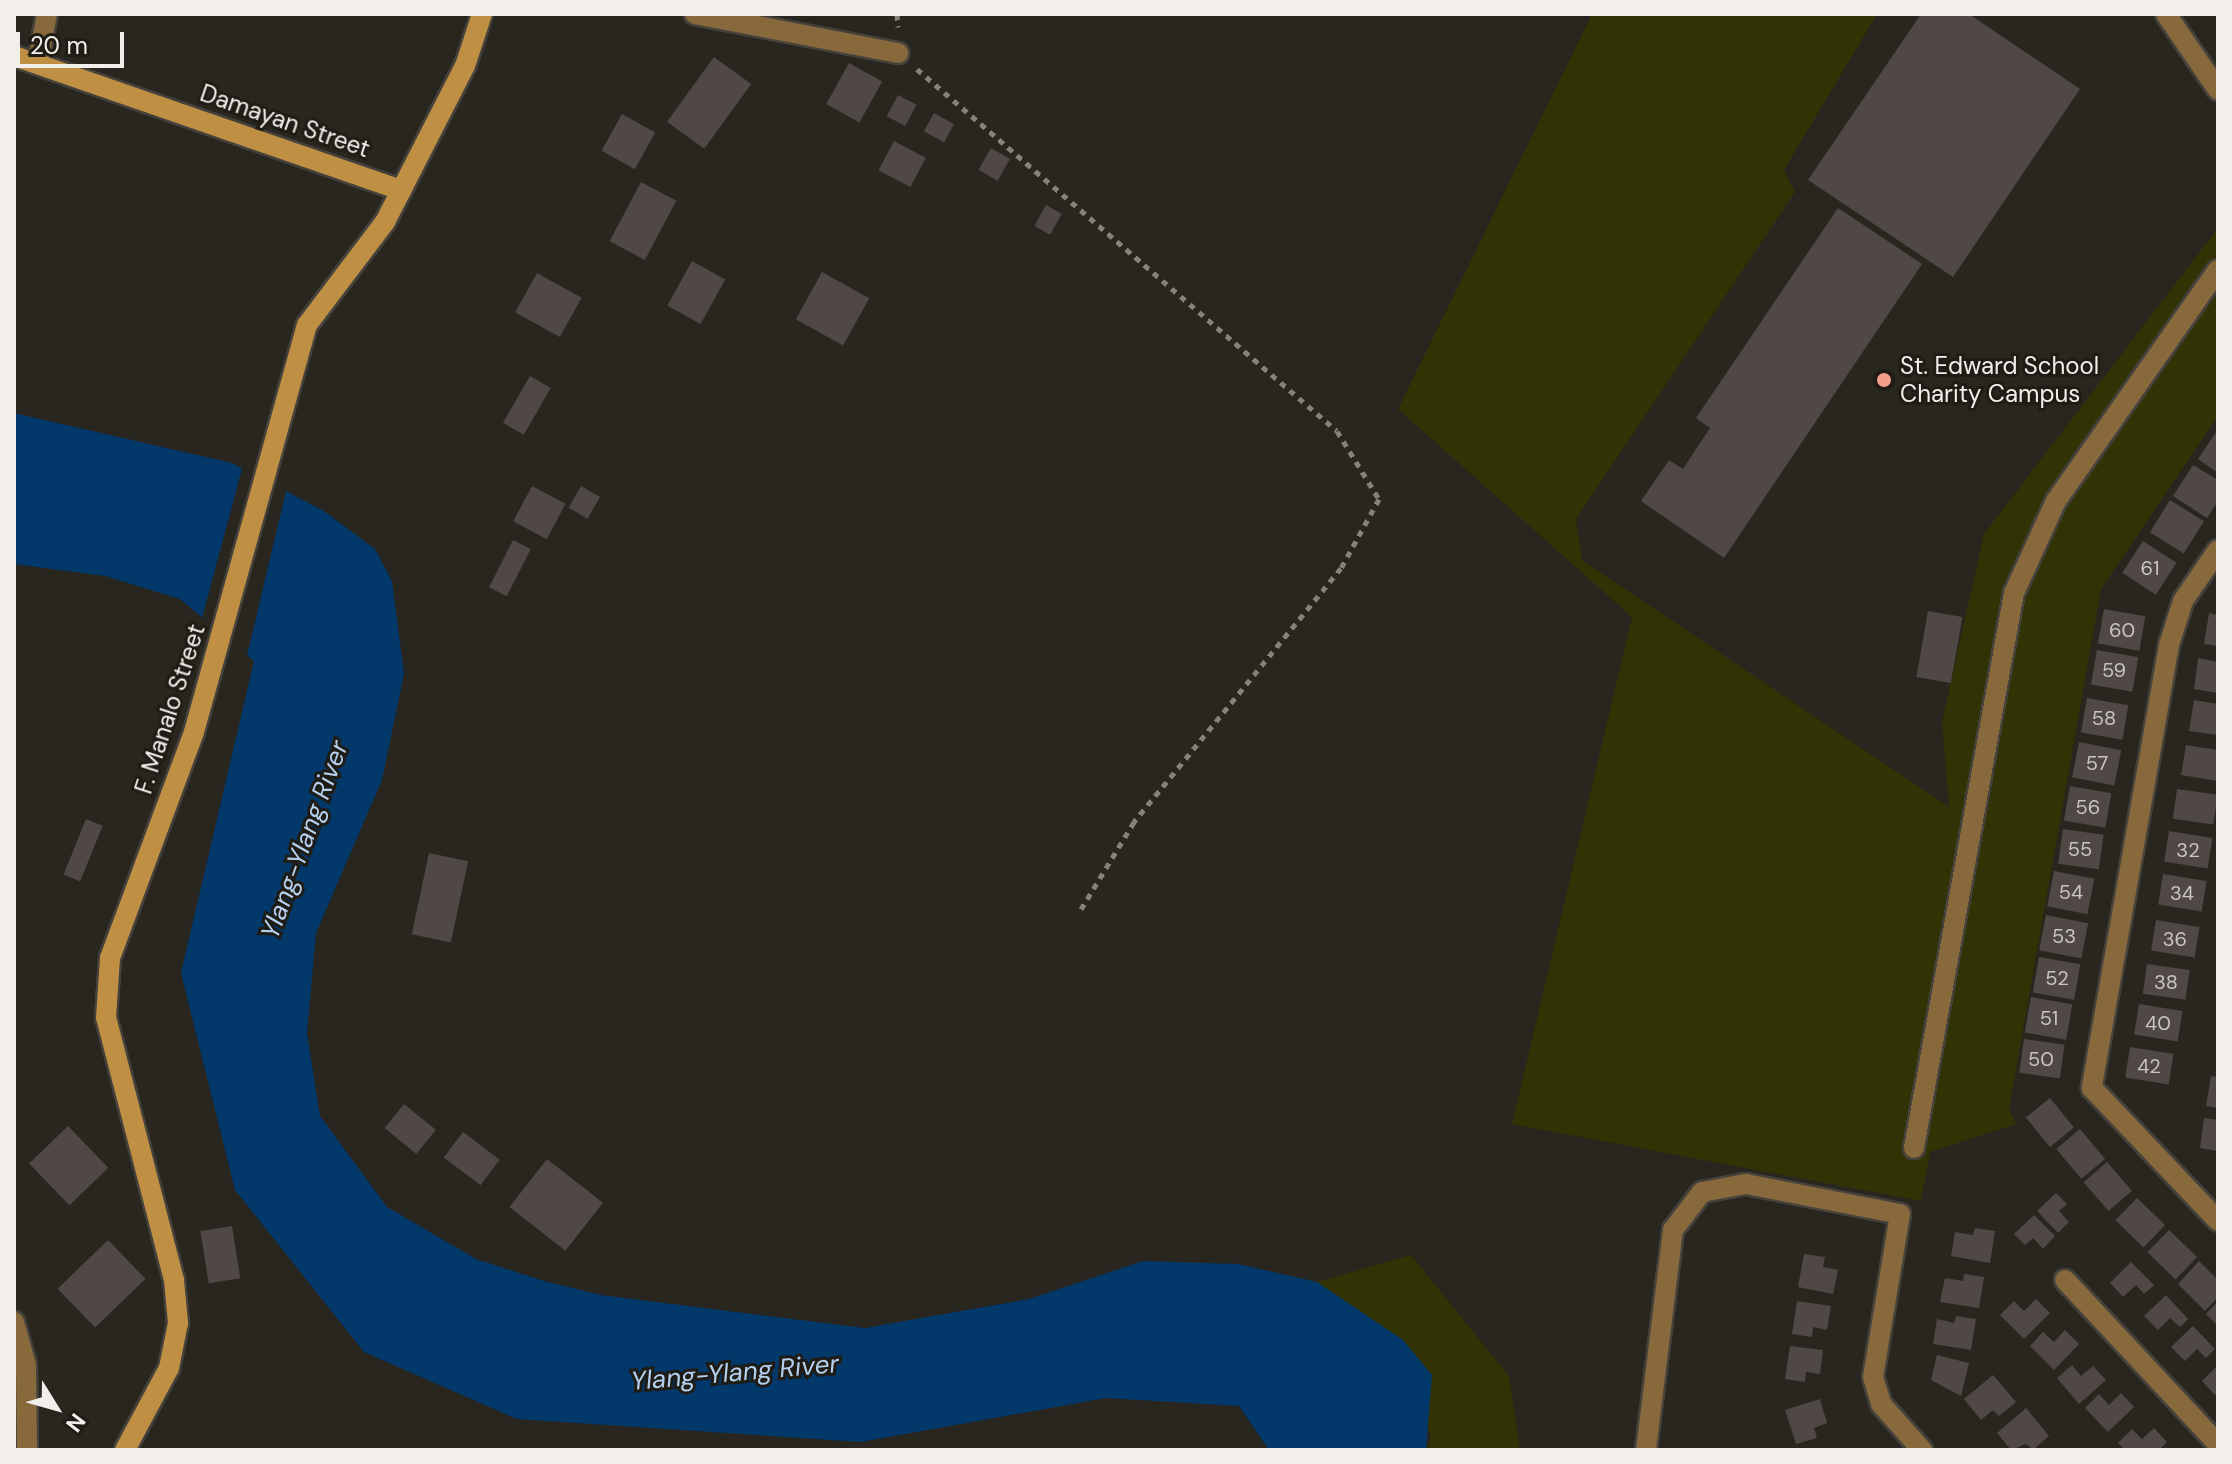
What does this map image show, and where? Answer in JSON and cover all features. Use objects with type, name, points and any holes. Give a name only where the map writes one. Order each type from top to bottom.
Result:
[{"type":"street","points":[[38,62],[47,14]]},
{"type":"street","name":"F. Manalo Street","points":[[125,1450],[169,1368],[178,1323],[174,1280],[114,1055],[105,991],[119,923],[218,653],[307,325],[402,190],[465,66],[482,14]]},
{"type":"street","points":[[695,14],[898,53]]},
{"type":"street","points":[[2166,14],[2218,90]]},
{"type":"street","name":"Damayan Street","points":[[14,56],[402,190]]},
{"type":"street","points":[[1914,1148],[2014,593],[2056,501],[2218,270]]},
{"type":"street","points":[[2218,550],[2183,601],[2169,645],[2092,1088],[2218,1221]]},
{"type":"street","points":[[1652,1446],[1673,1230],[1702,1192],[1746,1184],[1900,1214],[1873,1377],[1881,1404],[1922,1450]]},
{"type":"street","points":[[2065,1280],[2218,1444]]},
{"type":"street","points":[[14,1322],[26,1365],[27,1450]]},
{"type":"path","points":[[898,53],[1337,431],[1379,499],[1341,568],[1134,822],[1081,909]]},
{"type":"shaded area","points":[[1592,14],[1877,14],[1784,170],[1795,192],[1576,519],[1582,560],[1949,807],[1942,722],[1984,534],[2218,228],[2218,416],[2101,589],[2009,1109],[2016,1124],[1930,1152],[1921,1201],[1512,1124],[1632,617],[1398,409]]},
{"type":"shaded area","points":[[1411,1255],[1509,1376],[1520,1450],[1426,1450],[1431,1438],[1403,1340],[1317,1282]]},
{"type":"water","name":"Ylang-Ylang River","points":[[14,413],[232,463],[324,511],[375,549],[392,581],[404,674],[382,780],[316,933],[307,1033],[320,1116],[387,1207],[476,1259],[544,1281],[601,1295],[865,1328],[1029,1299],[1143,1261],[1238,1264],[1317,1282],[1403,1340],[1432,1375],[1426,1450],[1269,1450],[1239,1406],[1106,1398],[861,1442],[517,1419],[364,1352],[235,1190],[181,973],[254,661],[180,599],[105,576],[14,564]]},
{"type":"pier","points":[[243,465],[287,487],[246,660],[201,622]]},
{"type":"building","points":[[1921,14],[1969,14],[2080,89],[1953,277],[1808,180]]},
{"type":"building","points":[[714,57],[751,84],[704,149],[667,122]]},
{"type":"building","points":[[849,63],[882,81],[859,123],[826,104]]},
{"type":"building","points":[[898,95],[917,105],[905,126],[887,116]]},
{"type":"building","points":[[934,113],[954,124],[944,143],[924,131]]},
{"type":"building","points":[[622,114],[655,132],[635,169],[602,151]]},
{"type":"building","points":[[894,141],[926,158],[910,187],[879,170]]},
{"type":"building","points":[[991,148],[1010,159],[998,181],[978,170]]},
{"type":"building","points":[[641,182],[676,201],[645,260],[610,241]]},
{"type":"building","points":[[1046,205],[1062,214],[1050,235],[1034,226]]},
{"type":"building","points":[[1838,208],[1922,264],[1724,558],[1641,501],[1669,460],[1683,469],[1710,428],[1696,418]]},
{"type":"building","points":[[692,261],[725,279],[701,324],[667,306]]},
{"type":"building","points":[[822,272],[869,298],[843,345],[796,319]]},
{"type":"building","points":[[537,273],[582,298],[560,337],[515,312]]},
{"type":"building","points":[[530,376],[551,388],[524,435],[503,423]]},
{"type":"building","points":[[2218,429],[2218,473],[2198,459]]},
{"type":"building","points":[[2193,465],[2218,480],[2218,501],[2207,518],[2173,496]]},
{"type":"building","points":[[532,486],[566,504],[547,539],[513,521]]},
{"type":"building","points":[[581,486],[600,497],[588,519],[568,508]]},
{"type":"building","points":[[2170,500],[2204,521],[2184,553],[2150,532]]},
{"type":"building","points":[[513,540],[531,549],[507,596],[489,587]]},
{"type":"building","points":[[2143,541],[2177,563],[2156,595],[2122,573]]},
{"type":"building","points":[[2104,609],[2145,616],[2139,651],[2098,643]]},
{"type":"building","points":[[1928,611],[1962,617],[1951,683],[1916,677]]},
{"type":"building","points":[[2209,613],[2218,615],[2218,646],[2204,644]]},
{"type":"building","points":[[2097,650],[2138,657],[2132,692],[2091,684]]},
{"type":"building","points":[[2198,658],[2218,662],[2218,693],[2194,689]]},
{"type":"building","points":[[2087,698],[2128,705],[2122,740],[2081,732]]},
{"type":"building","points":[[2194,700],[2218,704],[2218,735],[2189,731]]},
{"type":"building","points":[[2079,742],[2121,750],[2114,786],[2072,777]]},
{"type":"building","points":[[2186,745],[2218,750],[2218,781],[2181,775]]},
{"type":"building","points":[[2070,786],[2111,793],[2105,828],[2064,820]]},
{"type":"building","points":[[2177,789],[2218,795],[2213,824],[2173,819]]},
{"type":"building","points":[[86,819],[103,826],[80,881],[64,875]]},
{"type":"building","points":[[2063,829],[2104,835],[2099,869],[2058,864]]},
{"type":"building","points":[[2169,831],[2212,838],[2208,869],[2164,862]]},
{"type":"building","points":[[429,853],[468,861],[451,943],[412,934]]},
{"type":"building","points":[[2054,871],[2094,879],[2087,914],[2047,906]]},
{"type":"building","points":[[2163,874],[2206,881],[2202,912],[2158,905]]},
{"type":"building","points":[[2046,915],[2088,923],[2081,959],[2039,950]]},
{"type":"building","points":[[2156,920],[2199,927],[2195,958],[2151,951]]},
{"type":"building","points":[[2039,957],[2080,964],[2074,1000],[2033,992]]},
{"type":"building","points":[[2147,964],[2190,970],[2185,1000],[2143,994]]},
{"type":"building","points":[[2031,997],[2072,1004],[2066,1040],[2025,1032]]},
{"type":"building","points":[[2139,1004],[2182,1011],[2178,1042],[2134,1035]]},
{"type":"building","points":[[2024,1039],[2065,1045],[2060,1078],[2019,1073]]},
{"type":"building","points":[[2130,1047],[2173,1054],[2169,1085],[2125,1078]]},
{"type":"building","points":[[2211,1076],[2218,1077],[2218,1108],[2206,1106]]},
{"type":"building","points":[[2050,1098],[2074,1128],[2050,1147],[2026,1118]]},
{"type":"building","points":[[404,1104],[436,1130],[416,1154],[384,1128]]},
{"type":"building","points":[[2204,1118],[2218,1120],[2218,1151],[2200,1148]]},
{"type":"building","points":[[68,1126],[108,1168],[69,1205],[29,1164]]},
{"type":"building","points":[[2080,1129],[2105,1159],[2081,1179],[2056,1149]]},
{"type":"building","points":[[463,1132],[500,1160],[480,1185],[444,1158]]},
{"type":"building","points":[[547,1159],[603,1203],[565,1251],[509,1207]]},
{"type":"building","points":[[2107,1162],[2132,1191],[2109,1211],[2084,1182]]},
{"type":"building","points":[[2056,1193],[2067,1204],[2059,1211],[2069,1222],[2058,1233],[2037,1211]]},
{"type":"building","points":[[2137,1198],[2165,1225],[2144,1247],[2115,1220]]},
{"type":"building","points":[[2034,1215],[2055,1236],[2043,1249],[2033,1238],[2025,1245],[2014,1234]]},
{"type":"building","points":[[232,1226],[240,1278],[209,1283],[200,1231]]},
{"type":"building","points":[[1975,1228],[1995,1231],[1990,1263],[1951,1256],[1955,1232],[1973,1235]]},
{"type":"building","points":[[2169,1230],[2197,1257],[2176,1279],[2147,1252]]},
{"type":"building","points":[[108,1240],[146,1279],[95,1327],[58,1289]]},
{"type":"building","points":[[1804,1254],[1825,1257],[1823,1267],[1838,1270],[1833,1294],[1798,1287]]},
{"type":"building","points":[[2199,1261],[2218,1280],[2218,1297],[2205,1311],[2178,1284]]},
{"type":"building","points":[[2131,1262],[2154,1285],[2144,1294],[2136,1285],[2123,1297],[2110,1283]]},
{"type":"building","points":[[1964,1274],[1984,1277],[1979,1308],[1940,1302],[1945,1278],[1963,1281]]},
{"type":"building","points":[[2166,1295],[2188,1319],[2180,1327],[2170,1318],[2158,1330],[2144,1316]]},
{"type":"building","points":[[2036,1299],[2050,1313],[2024,1339],[2000,1315],[2014,1301],[2024,1311]]},
{"type":"building","points":[[1797,1301],[1831,1306],[1827,1330],[1813,1327],[1812,1337],[1792,1334]]},
{"type":"building","points":[[2218,1301],[2218,1326],[2206,1314]]},
{"type":"building","points":[[1956,1316],[1976,1319],[1971,1350],[1933,1344],[1937,1319],[1954,1323]]},
{"type":"building","points":[[2193,1326],[2215,1349],[2206,1358],[2197,1349],[2185,1361],[2171,1347]]},
{"type":"building","points":[[2065,1330],[2079,1344],[2054,1370],[2030,1346],[2043,1332],[2054,1342]]},
{"type":"building","points":[[1790,1346],[1823,1350],[1820,1374],[1806,1372],[1805,1382],[1785,1379]]},
{"type":"building","points":[[1937,1355],[1969,1363],[1961,1396],[1931,1380]]},
{"type":"building","points":[[2072,1365],[2081,1376],[2093,1366],[2106,1380],[2079,1404],[2057,1378]]},
{"type":"building","points":[[2218,1365],[2218,1392],[2215,1395],[2202,1381]]},
{"type":"building","points":[[1993,1375],[2016,1402],[1999,1416],[1993,1410],[1981,1420],[1964,1399]]},
{"type":"building","points":[[2121,1393],[2134,1407],[2108,1432],[2085,1408],[2099,1394],[2109,1405]]},
{"type":"building","points":[[1820,1399],[1827,1423],[1814,1428],[1817,1438],[1796,1444],[1785,1410]]},
{"type":"building","points":[[2026,1408],[2049,1436],[2033,1450],[2026,1444],[2011,1450],[1997,1433]]},
{"type":"building","points":[[2154,1428],[2167,1442],[2159,1450],[2125,1450],[2118,1443],[2132,1429],[2142,1439]]},
{"type":"place","name":"St. Edward School Charity Campus","points":[[1884,380]]}]
